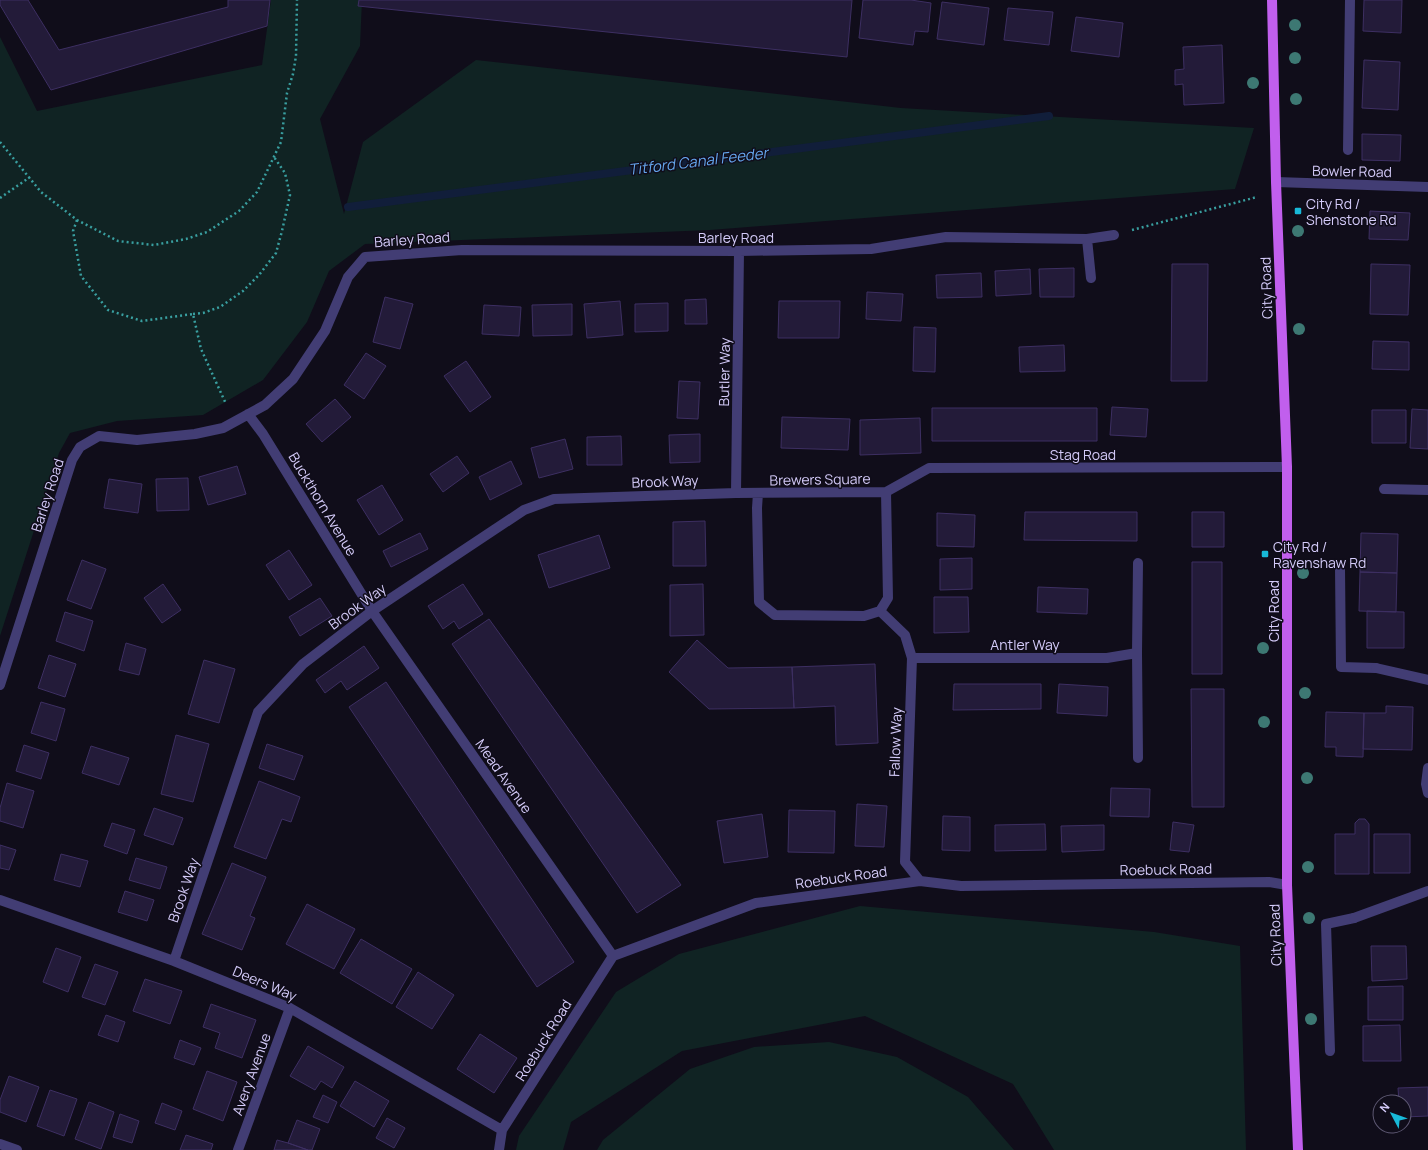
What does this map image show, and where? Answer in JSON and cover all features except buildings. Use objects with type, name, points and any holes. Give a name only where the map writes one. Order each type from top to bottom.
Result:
[{"type":"main road","name":"City Road","points":[[1272,0],[1276,187],[1287,467],[1287,885],[1298,1150]]},
{"type":"street","points":[[1348,150],[1350,0]]},
{"type":"street","name":"Bowler Road","points":[[1276,187],[1428,187]]},
{"type":"street","name":"Barley Road","points":[[0,686],[72,460],[80,447],[99,436],[137,440],[194,434],[223,428],[265,406],[294,379],[325,331],[348,277],[366,257],[462,250],[739,251],[871,249],[946,236],[1087,238],[1114,235]]},
{"type":"street","points":[[1087,238],[1091,278]]},
{"type":"street","name":"Butler Way","points":[[736,493],[739,251]]},
{"type":"street","name":"Buckthorn Avenue","points":[[248,414],[263,434],[372,611]]},
{"type":"street","name":"Stag Road","points":[[886,492],[929,468],[1287,467]]},
{"type":"street","points":[[1384,489],[1428,490]]},
{"type":"street","name":"Brewers Square","points":[[736,493],[886,492],[888,598],[880,611],[864,616],[775,616],[759,602],[758,493]]},
{"type":"street","name":"Brook Way","points":[[174,961],[258,712],[303,664],[372,611],[524,510],[554,499],[736,493]]},
{"type":"street","points":[[1138,563],[1138,758]]},
{"type":"street","points":[[1340,568],[1341,667],[1376,668],[1428,680]]},
{"type":"street","name":"Mead Avenue","points":[[372,611],[613,956]]},
{"type":"street","name":"Fallow Way","points":[[880,611],[905,635],[912,658],[905,862],[920,881]]},
{"type":"street","name":"Antler Way","points":[[912,658],[1106,658],[1137,653]]},
{"type":"street","points":[[1428,768],[1426,784],[1428,793]]},
{"type":"street","name":"Roebuck Road","points":[[502,1130],[613,956],[756,903],[920,881],[961,886],[1269,882],[1287,885]]},
{"type":"street","points":[[1330,1051],[1326,924],[1354,918],[1428,891]]},
{"type":"street","name":"Deers Way","points":[[0,900],[174,961],[290,1008],[502,1130]]},
{"type":"street","name":"Avery Avenue","points":[[238,1150],[290,1008]]},
{"type":"street","points":[[499,1150],[502,1130]]},
{"type":"street","points":[[0,1144],[17,1150]]},
{"type":"path","points":[[0,142],[41,192],[77,220],[118,241],[154,245],[186,239],[207,232],[239,211],[257,192],[281,142],[287,93],[294,74],[296,56],[297,0]]},
{"type":"path","points":[[77,220],[73,231],[81,276],[108,310],[142,321],[203,313],[220,307],[243,291],[259,276],[276,254],[290,195],[285,173],[274,157]]},
{"type":"path","points":[[0,198],[30,177]]},
{"type":"path","points":[[1114,235],[1276,187]]},
{"type":"path","points":[[193,314],[201,349],[227,406],[236,403],[248,414]]},
{"type":"green space","points":[[271,0],[362,0],[360,46],[320,119],[344,214],[363,142],[476,60],[901,108],[1254,128],[1235,189],[710,230],[365,244],[329,271],[307,322],[263,380],[203,415],[117,421],[70,433],[59,453],[0,636],[0,37],[37,111],[262,65]]},
{"type":"green space","points":[[860,906],[1154,932],[1240,946],[1246,1150],[1054,1150],[1013,1084],[865,1016],[682,1051],[571,1122],[563,1150],[516,1150],[519,1136],[616,992],[679,954]]},
{"type":"green space","points":[[829,1042],[897,1057],[968,1097],[1014,1150],[597,1150],[603,1140],[690,1069],[754,1047]]},
{"type":"waterway","name":"Titford Canal Feeder","points":[[348,207],[1049,116]]},
{"type":"place","name":"City Rd / Shenstone Rd","points":[[1298,211]]},
{"type":"place","name":"City Rd / Ravenshaw Rd","points":[[1265,554]]}]
